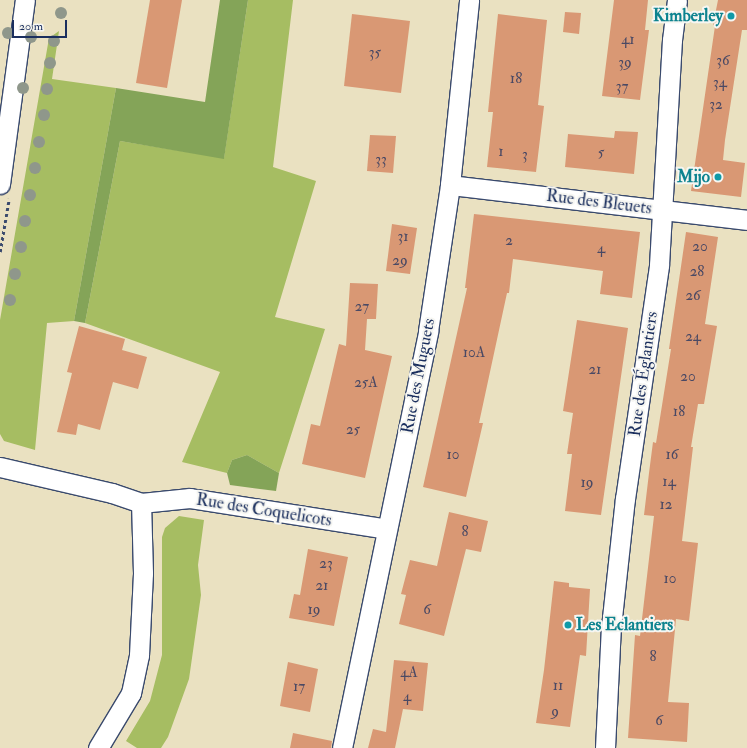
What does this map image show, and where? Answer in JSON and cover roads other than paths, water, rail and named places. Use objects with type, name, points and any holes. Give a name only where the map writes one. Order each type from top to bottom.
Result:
[{"type":"street","points":[[0,184],[24,0]]},
{"type":"street","name":"Rue des Muguets","points":[[342,748],[428,331],[450,185],[469,0]]},
{"type":"street","name":"Rue des Églantiers","points":[[605,748],[611,627],[626,499],[659,265],[661,209],[672,40],[677,0]]},
{"type":"street","name":"Rue des Bleuets","points":[[450,185],[747,220]]},
{"type":"street","name":"Rue des Coquelicots","points":[[0,467],[112,493],[142,504],[190,498],[387,529]]},
{"type":"street","points":[[98,748],[131,693],[139,655],[142,504]]},
{"type":"place","name":"Kimberley","points":[[731,16]]},
{"type":"place","name":"Mijo","points":[[718,177]]},
{"type":"place","name":"Les Eclantiers","points":[[568,625]]}]
